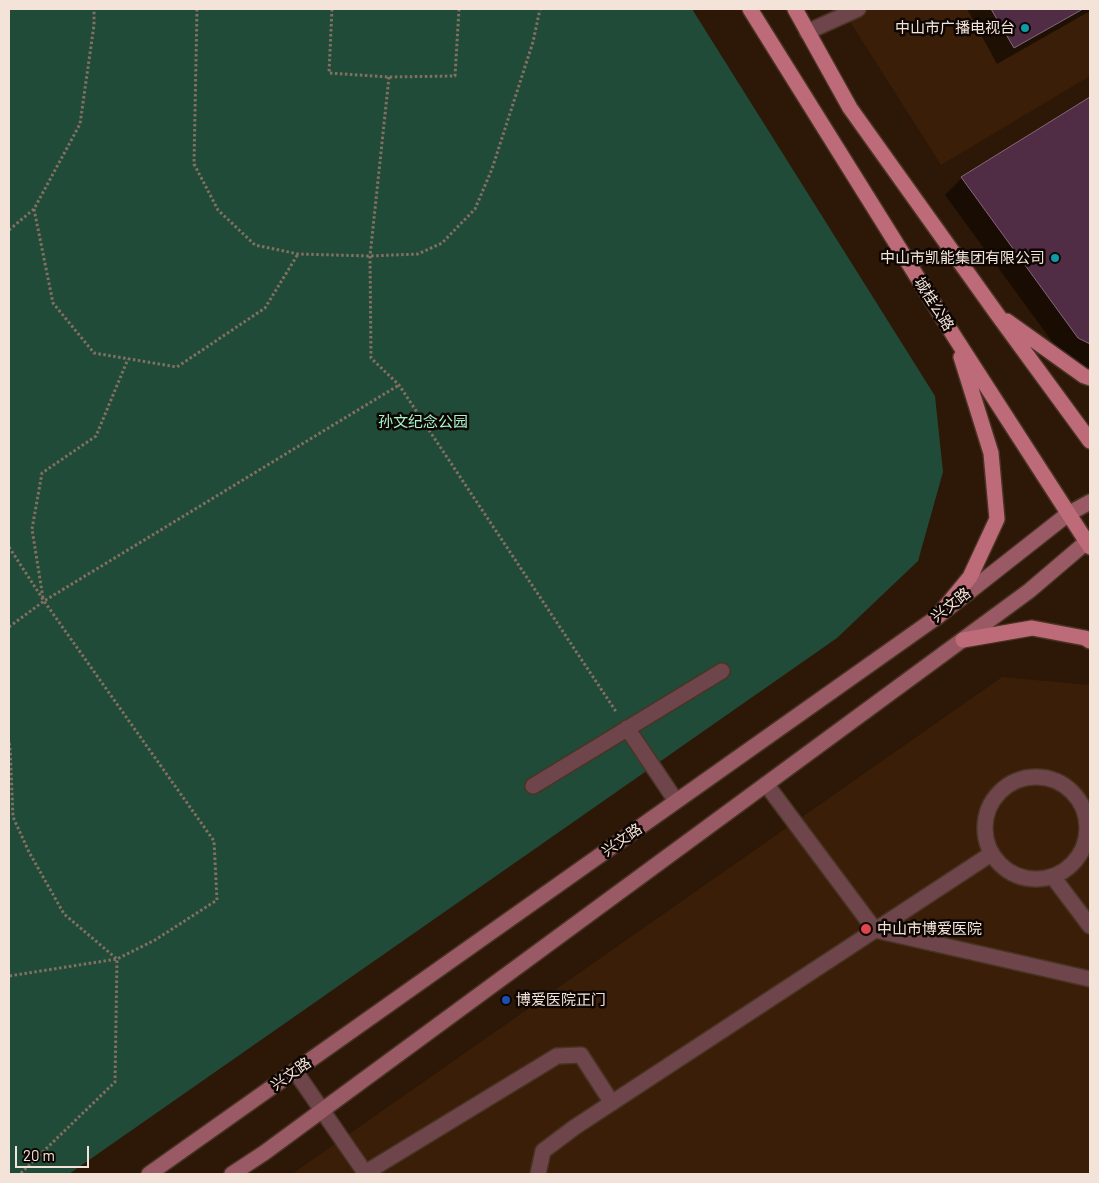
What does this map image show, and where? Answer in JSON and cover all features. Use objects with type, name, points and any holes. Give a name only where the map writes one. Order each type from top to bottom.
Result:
[{"type":"main road","name":"城桂公路","points":[[750,9],[954,336],[1068,514],[1089,542]]},
{"type":"main road","points":[[795,9],[850,108],[1090,441]]},
{"type":"main road","points":[[997,314],[1084,376],[1090,378]]},
{"type":"main road","points":[[937,617],[970,577],[997,519],[991,453],[954,336]]},
{"type":"main road","name":"兴文路","points":[[150,1174],[937,617],[1068,514],[1090,502]]},
{"type":"main road","points":[[232,1174],[963,640],[1029,591],[1089,542]]},
{"type":"main road","points":[[963,640],[1032,628],[1085,638],[1090,641]]},
{"type":"street","points":[[807,32],[858,9]]},
{"type":"street","points":[[533,786],[722,670]]},
{"type":"street","points":[[627,728],[676,802]]},
{"type":"street","points":[[1029,777],[1046,777],[1061,783],[1074,792],[1083,806],[1088,822],[1087,838],[1081,854],[1069,868],[1053,877],[1036,880],[1018,876],[1002,867],[991,854],[985,837],[985,819],[990,804],[1000,790],[1014,782],[1029,777]]},
{"type":"street","points":[[766,784],[875,930],[1090,979]]},
{"type":"street","points":[[538,1174],[543,1151],[612,1102],[991,854]]},
{"type":"street","points":[[1053,877],[1090,926]]},
{"type":"street","points":[[295,1071],[366,1173],[557,1056],[581,1055],[612,1102]]},
{"type":"path","points":[[9,230],[34,209],[80,124],[94,25],[94,9]]},
{"type":"path","points":[[197,9],[194,164],[218,210],[255,246],[298,254],[370,256],[418,254],[442,243],[474,209],[492,169],[533,42],[540,9]]},
{"type":"path","points":[[332,9],[329,73],[389,77],[455,76],[459,9]]},
{"type":"path","points":[[389,77],[370,256],[371,358],[399,385],[627,728]]},
{"type":"path","points":[[34,209],[53,303],[94,353],[128,359],[177,367],[265,308],[298,254]]},
{"type":"path","points":[[44,601],[32,529],[42,473],[96,436],[128,359]]},
{"type":"path","points":[[9,627],[44,601],[399,385]]},
{"type":"path","points":[[9,547],[44,601],[214,842],[217,900],[155,940],[118,959],[9,976]]},
{"type":"path","points":[[9,743],[13,817],[29,852],[64,914],[118,959]]},
{"type":"path","points":[[20,1174],[115,1082],[118,959]]},
{"type":"shaded area","points":[[842,9],[1090,9],[1090,76],[941,165]]},
{"type":"shaded area","name":"中山市博爱医院","points":[[1002,677],[1090,685],[1090,1174],[292,1174]]},
{"type":"green space","name":"孙文纪念公园","points":[[9,9],[692,9],[935,396],[943,472],[918,561],[837,638],[69,1174],[9,1174]]},
{"type":"building","name":"中山市广播电视台","points":[[991,9],[1083,9],[1014,48]]},
{"type":"building","name":"中山市凯能集团有限公司","points":[[1090,97],[1090,344],[1078,338],[961,177]]},
{"type":"place","name":"中山市广播电视台","points":[[1025,28]]},
{"type":"place","name":"中山市凯能集团有限公司","points":[[1055,258]]},
{"type":"place","name":"中山市博爱医院","points":[[866,929]]},
{"type":"place","name":"博爱医院正门","points":[[506,1000]]}]
